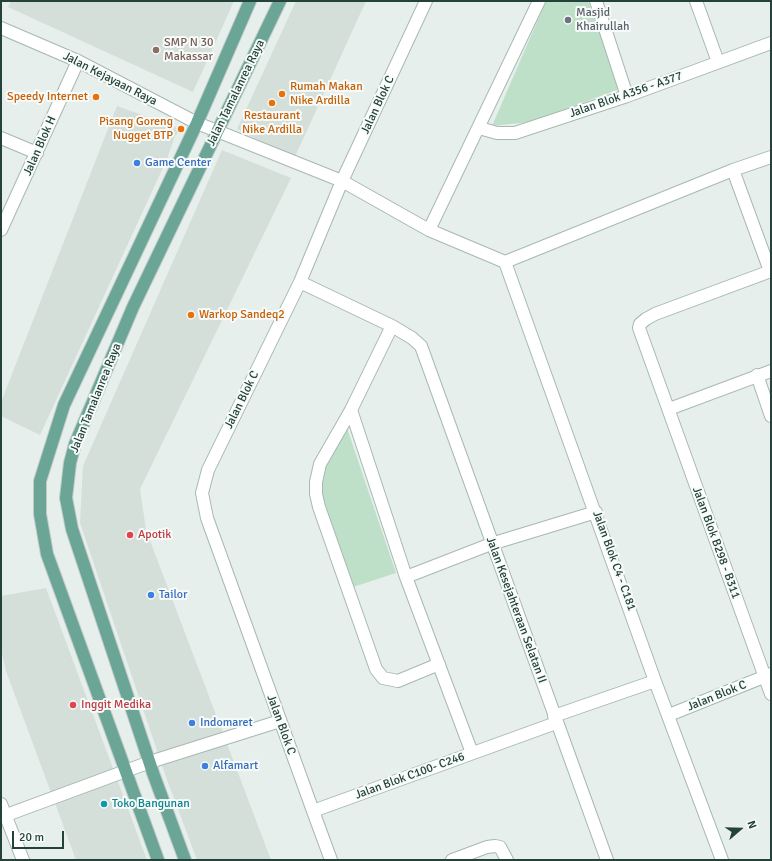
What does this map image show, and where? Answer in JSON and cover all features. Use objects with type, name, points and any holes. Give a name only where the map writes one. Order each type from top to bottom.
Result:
[{"type":"main road","name":"Jalan Tamalanrea Raya","points":[[158,860],[47,554],[40,514],[40,481],[64,405],[197,124],[250,1]]},
{"type":"main road","name":"Jalan Tamalanrea Raya","points":[[186,860],[150,762],[72,529],[66,498],[70,463],[75,444],[133,307],[280,1]]},
{"type":"street","name":"Jalan Blok C","points":[[313,811],[207,518],[202,493],[208,470],[300,282],[342,181],[426,1]]},
{"type":"street","points":[[429,230],[539,1]]},
{"type":"street","points":[[596,1],[627,96]]},
{"type":"street","points":[[696,1],[718,62]]},
{"type":"street","name":"Jalan Kejayaan Raya","points":[[1,28],[78,60],[197,124],[342,181],[429,230],[505,262]]},
{"type":"street","name":"Jalan Blok A356 - A377","points":[[479,128],[497,133],[516,133],[627,96],[771,43]]},
{"type":"street","name":"Jalan Blok H","points":[[1,230],[37,154],[78,60]]},
{"type":"street","points":[[1,138],[37,154]]},
{"type":"street","points":[[505,262],[733,170],[771,157]]},
{"type":"street","points":[[733,170],[770,271]]},
{"type":"street","name":"Jalan Blok C4 - C181","points":[[505,262],[596,512],[655,681],[722,860]]},
{"type":"street","name":"Jalan Blok B298 - B311","points":[[770,271],[655,314],[640,324],[639,328],[768,676],[771,694]]},
{"type":"street","name":"Jalan Kesejahteraan Selatan II","points":[[300,282],[392,326],[412,338],[420,346],[426,358],[491,544],[524,629],[555,720],[607,860]]},
{"type":"street","points":[[392,326],[351,410],[320,464],[317,473],[316,494],[376,669],[383,678],[398,681],[439,664]]},
{"type":"street","points":[[669,409],[771,370]]},
{"type":"street","points":[[757,375],[771,416]]},
{"type":"street","points":[[351,410],[406,577],[472,753]]},
{"type":"street","points":[[406,577],[491,544],[596,512]]},
{"type":"street","name":"Jalan Blok C","points":[[669,715],[768,676]]},
{"type":"street","name":"Jalan Blok C100- C246","points":[[313,811],[472,753],[655,681]]},
{"type":"street","points":[[22,860],[3,812],[150,762],[280,721]]},
{"type":"street","points":[[313,811],[331,860]]},
{"type":"street","points":[[452,860],[487,847],[495,846],[500,847],[507,860]]},
{"type":"shaded area","name":"SMP N 30 Makassar","points":[[11,1],[234,1],[193,92],[8,7]]},
{"type":"shaded area","points":[[296,1],[366,1],[294,159],[237,129]]},
{"type":"shaded area","points":[[117,106],[181,129],[175,136],[167,159],[40,435],[1,416],[1,402]]},
{"type":"shaded area","points":[[222,150],[291,178],[140,489],[146,530],[271,860],[197,860],[166,777],[80,523],[83,466]]},
{"type":"shaded area","points":[[46,588],[147,860],[76,860],[6,671],[1,649],[1,596]]},
{"type":"green space","points":[[546,1],[588,1],[620,89],[530,122],[492,126]]},
{"type":"green space","points":[[346,425],[396,573],[350,588],[319,490],[323,466]]},
{"type":"place","name":"Masjid Khairullah","points":[[568,20]]},
{"type":"place","name":"SMP N 30 Makassar","points":[[156,50]]},
{"type":"place","name":"Rumah Makan Nike Ardilla","points":[[282,94]]},
{"type":"place","name":"Speedy Internet","points":[[96,97]]},
{"type":"place","name":"Restaurant Nike Ardilla","points":[[272,103]]},
{"type":"place","name":"Pisang Goreng Nugget BTP","points":[[181,129]]},
{"type":"place","name":"Game Center","points":[[137,163]]},
{"type":"place","name":"Warkop Sandeq2","points":[[191,315]]},
{"type":"place","name":"Apotik","points":[[130,535]]},
{"type":"place","name":"Tailor","points":[[151,595]]},
{"type":"place","name":"Inggit Medika","points":[[73,705]]},
{"type":"place","name":"Indomaret","points":[[192,723]]},
{"type":"place","name":"Alfamart","points":[[205,766]]},
{"type":"place","name":"Toko Bangunan","points":[[104,804]]}]
